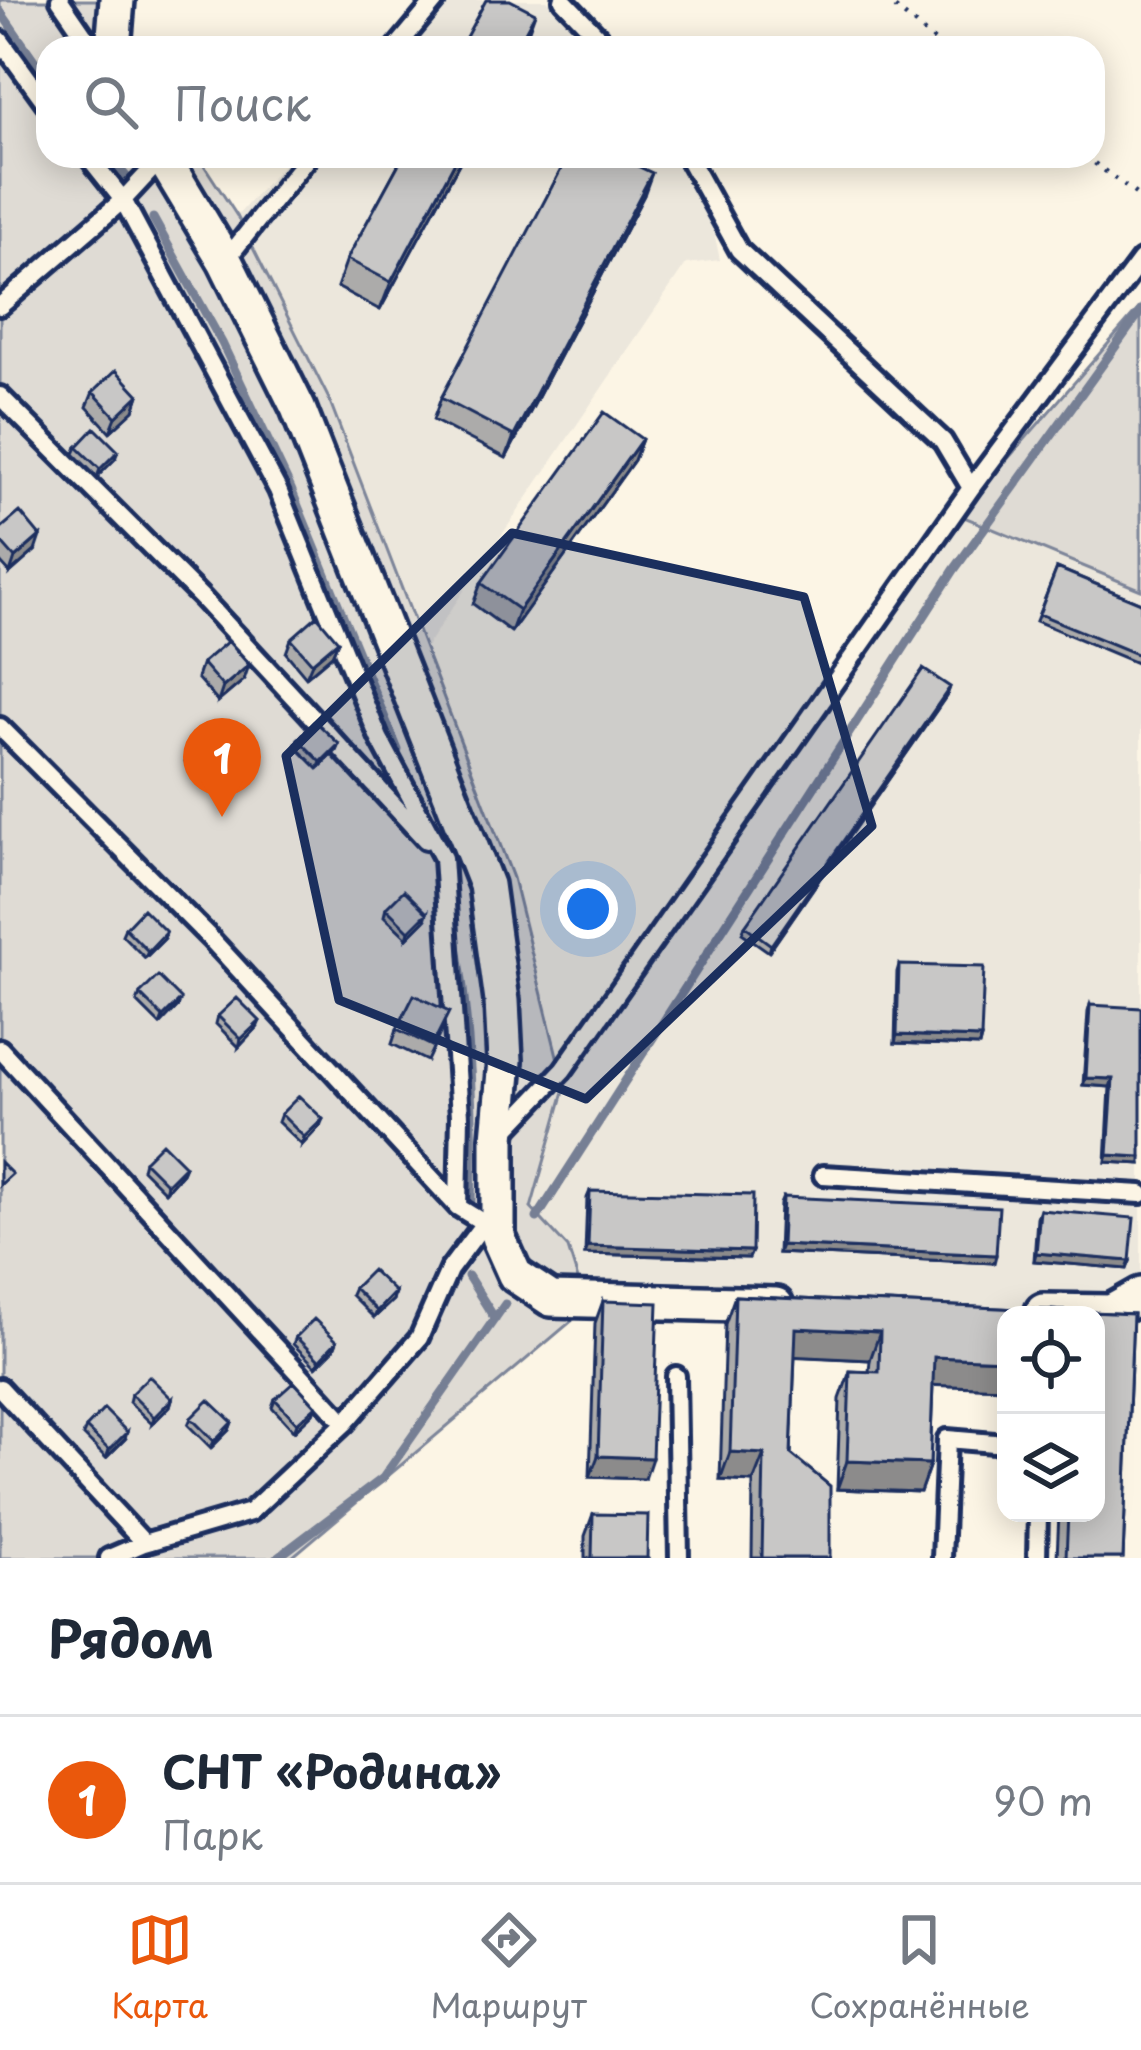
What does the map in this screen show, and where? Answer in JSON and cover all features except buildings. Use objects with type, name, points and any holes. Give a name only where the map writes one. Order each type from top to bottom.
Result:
[{"type":"street","points":[[114,36],[117,0]]},
{"type":"street","points":[[169,168],[225,261],[298,408],[486,885],[505,1041],[491,1230],[515,1275],[551,1299],[806,1306]]},
{"type":"street","points":[[1105,1312],[1141,1295]]},
{"type":"lane","points":[[60,0],[85,36]]},
{"type":"lane","points":[[406,36],[436,0]]},
{"type":"lane","points":[[562,0],[597,36]]},
{"type":"lane","points":[[0,40],[36,90]]},
{"type":"lane","points":[[98,168],[123,200],[278,490],[379,737],[443,858],[460,1116],[458,1207]]},
{"type":"lane","points":[[0,306],[123,200],[152,168]]},
{"type":"lane","points":[[225,261],[299,168]]},
{"type":"lane","points":[[694,168],[739,250],[943,440],[971,488]]},
{"type":"lane","points":[[498,1138],[562,1070],[971,488],[1141,260]]},
{"type":"lane","points":[[0,396],[201,597],[443,858]]},
{"type":"lane","points":[[0,727],[194,921],[458,1207],[491,1230],[449,1270],[419,1338],[345,1423],[250,1512],[144,1543],[110,1558]]},
{"type":"lane","points":[[0,1048],[345,1423]]},
{"type":"lane","points":[[823,1175],[1141,1194]]},
{"type":"lane","points":[[676,1376],[679,1558]]},
{"type":"lane","points":[[0,1388],[144,1543]]},
{"type":"lane","points":[[942,1558],[947,1439],[997,1443]]},
{"type":"lane","points":[[1037,1558],[1038,1522]]},
{"type":"path","points":[[886,0],[930,36]]},
{"type":"path","points":[[1101,168],[1141,198]]},
{"type":"highlighted area","points":[[512,533],[804,597],[872,826],[586,1099],[339,1000],[286,756]]},
{"type":"shaded area","points":[[0,0],[97,0],[120,36],[36,36],[36,168],[206,168],[237,216],[329,399],[513,878],[565,1088],[531,1208],[568,1248],[587,1308],[291,1558],[0,1558]]},
{"type":"shaded area","points":[[427,0],[547,0],[582,36],[397,36]]},
{"type":"shaded area","points":[[280,168],[679,168],[714,232],[720,260],[686,264],[423,651],[329,400],[237,216]]},
{"type":"shaded area","points":[[1141,306],[1141,590],[959,515]]},
{"type":"shaded area","points":[[959,515],[1141,590],[1141,1319],[1105,1318],[1105,1306],[997,1306],[997,1316],[587,1308],[530,1208],[565,1088]]},
{"type":"waterway","points":[[0,11],[36,63]]},
{"type":"waterway","points":[[119,168],[129,180]]},
{"type":"waterway","points":[[153,218],[222,343],[291,489],[398,750]]},
{"type":"waterway","points":[[537,1218],[954,570],[1141,311]]},
{"type":"waterway","points":[[456,938],[470,1070],[471,1202]]},
{"type":"waterway","points":[[468,1276],[495,1319]]},
{"type":"waterway","points":[[277,1558],[383,1478],[505,1304]]},
{"type":"place","name":"СНТ «Родина»","points":[[222,817]]}]
